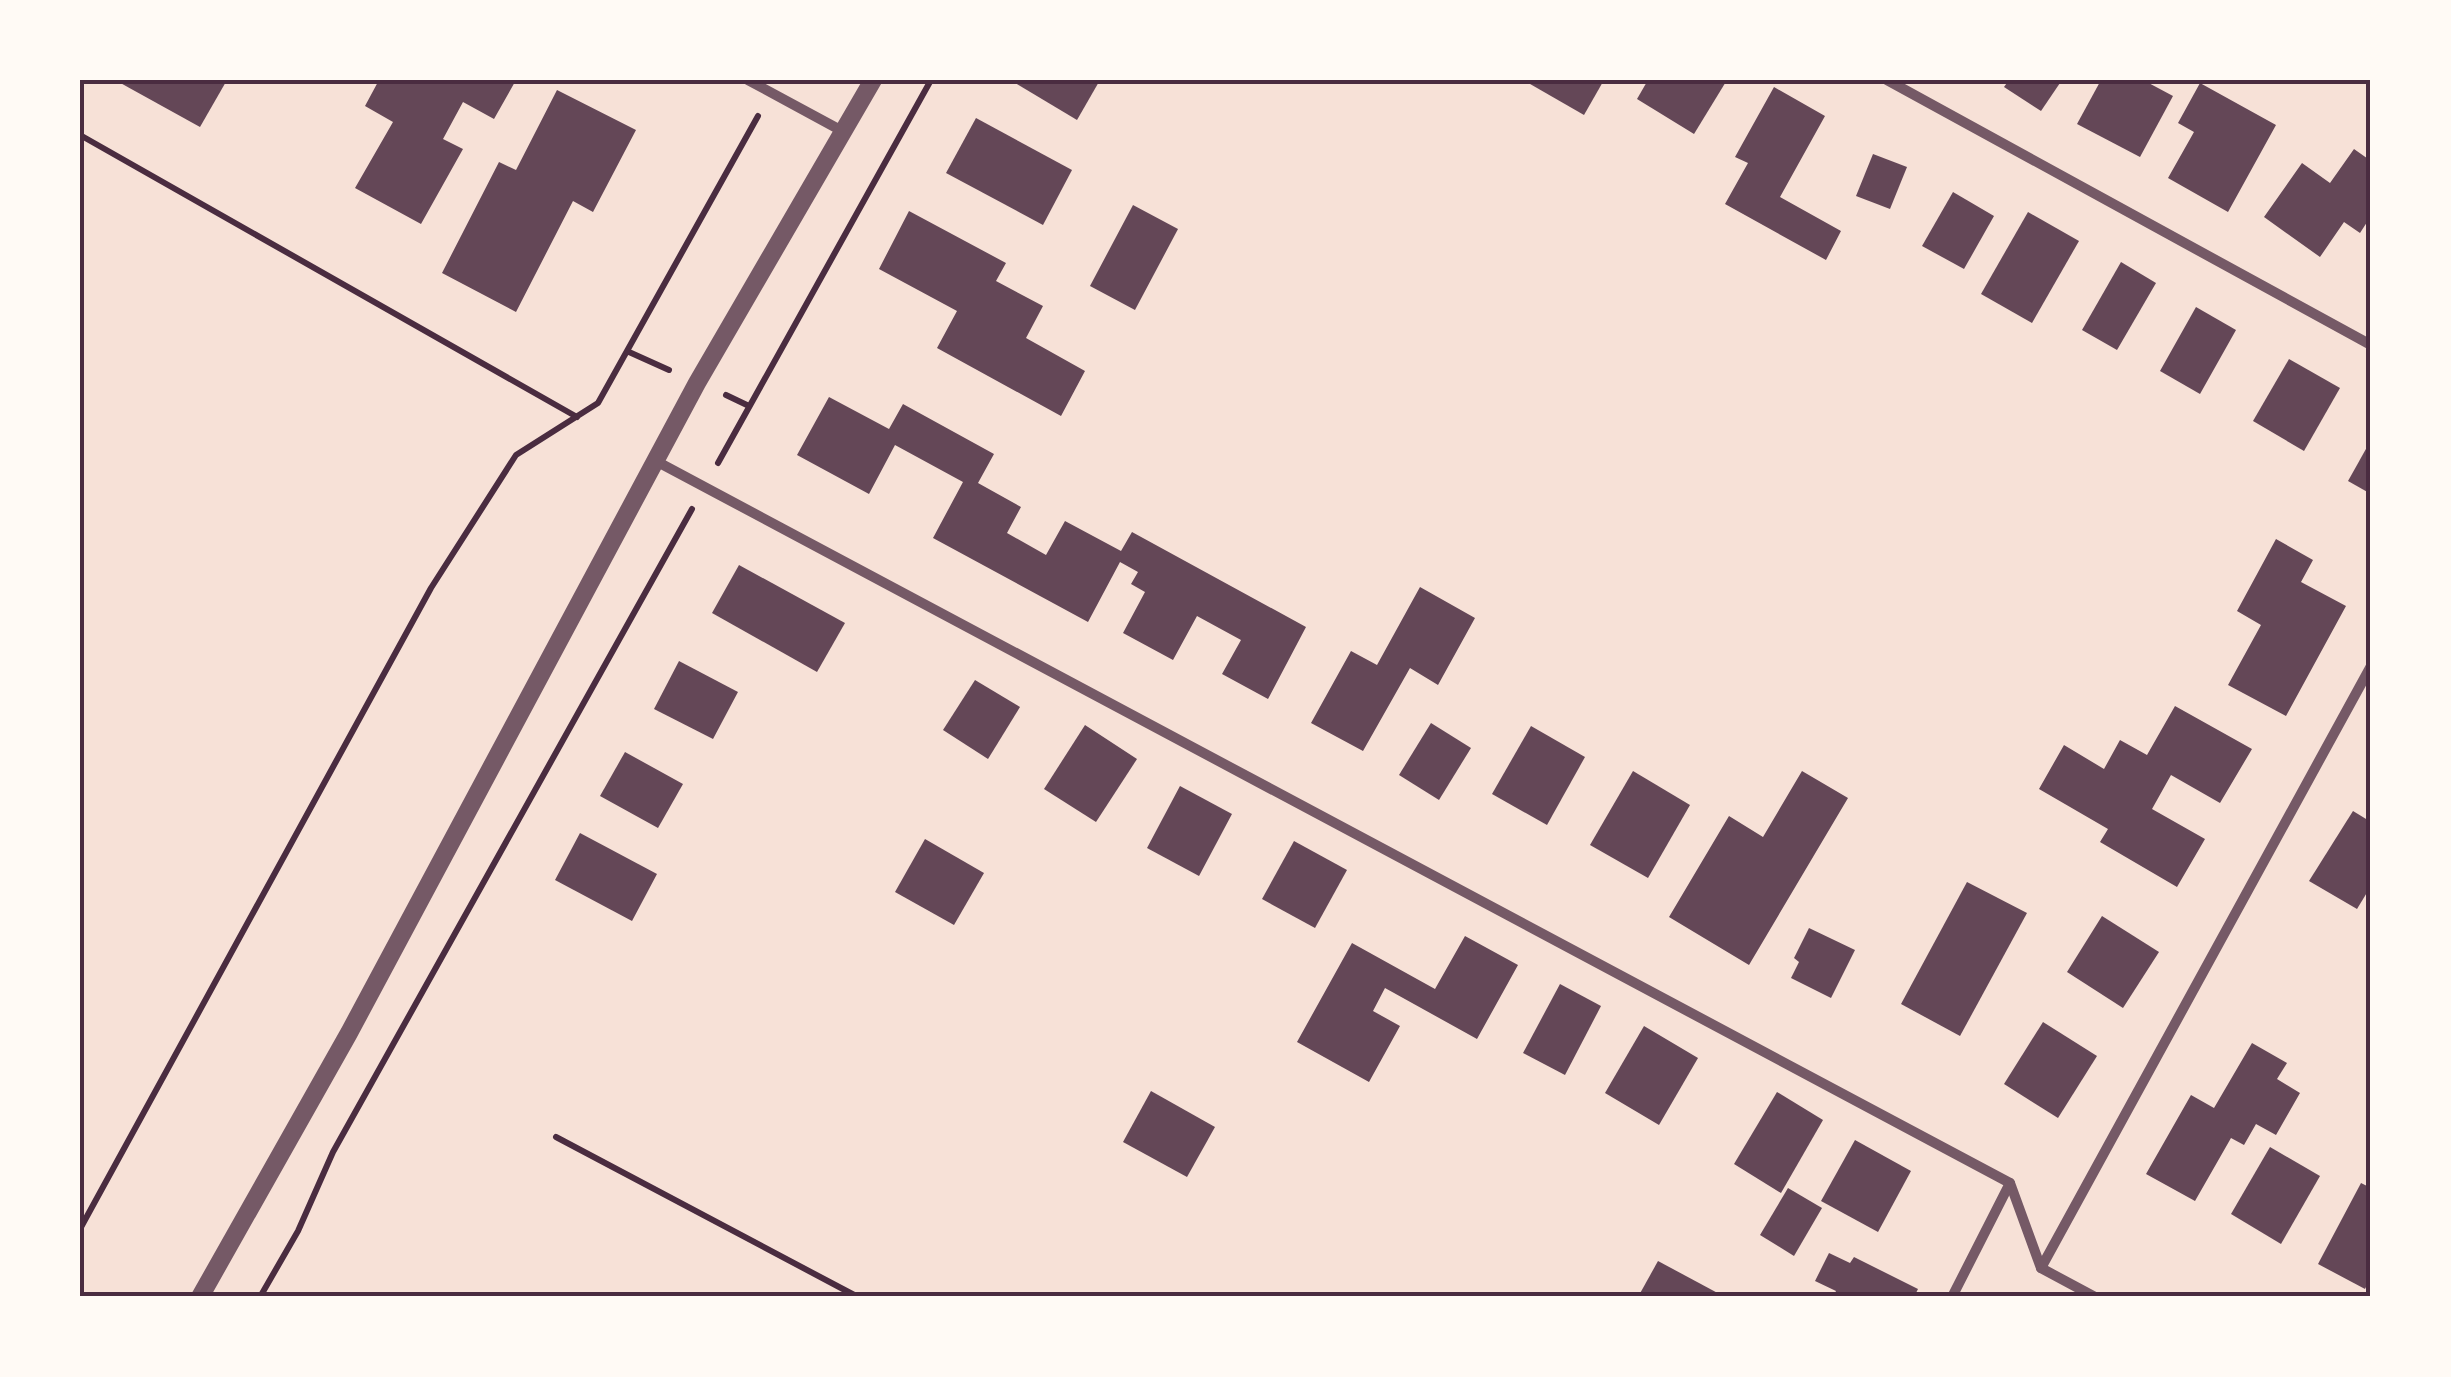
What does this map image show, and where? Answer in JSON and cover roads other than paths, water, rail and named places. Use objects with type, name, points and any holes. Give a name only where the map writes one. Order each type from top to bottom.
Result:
[{"type":"street","points":[[748,80],[844,132]]},
{"type":"street","points":[[200,1297],[349,1033],[654,460],[873,80]]},
{"type":"street","points":[[1887,80],[2371,345]]},
{"type":"street","points":[[654,460],[2010,1182],[2041,1268],[2096,1297]]},
{"type":"street","points":[[2041,1268],[2371,666]]},
{"type":"street","points":[[1952,1297],[2010,1182]]}]
